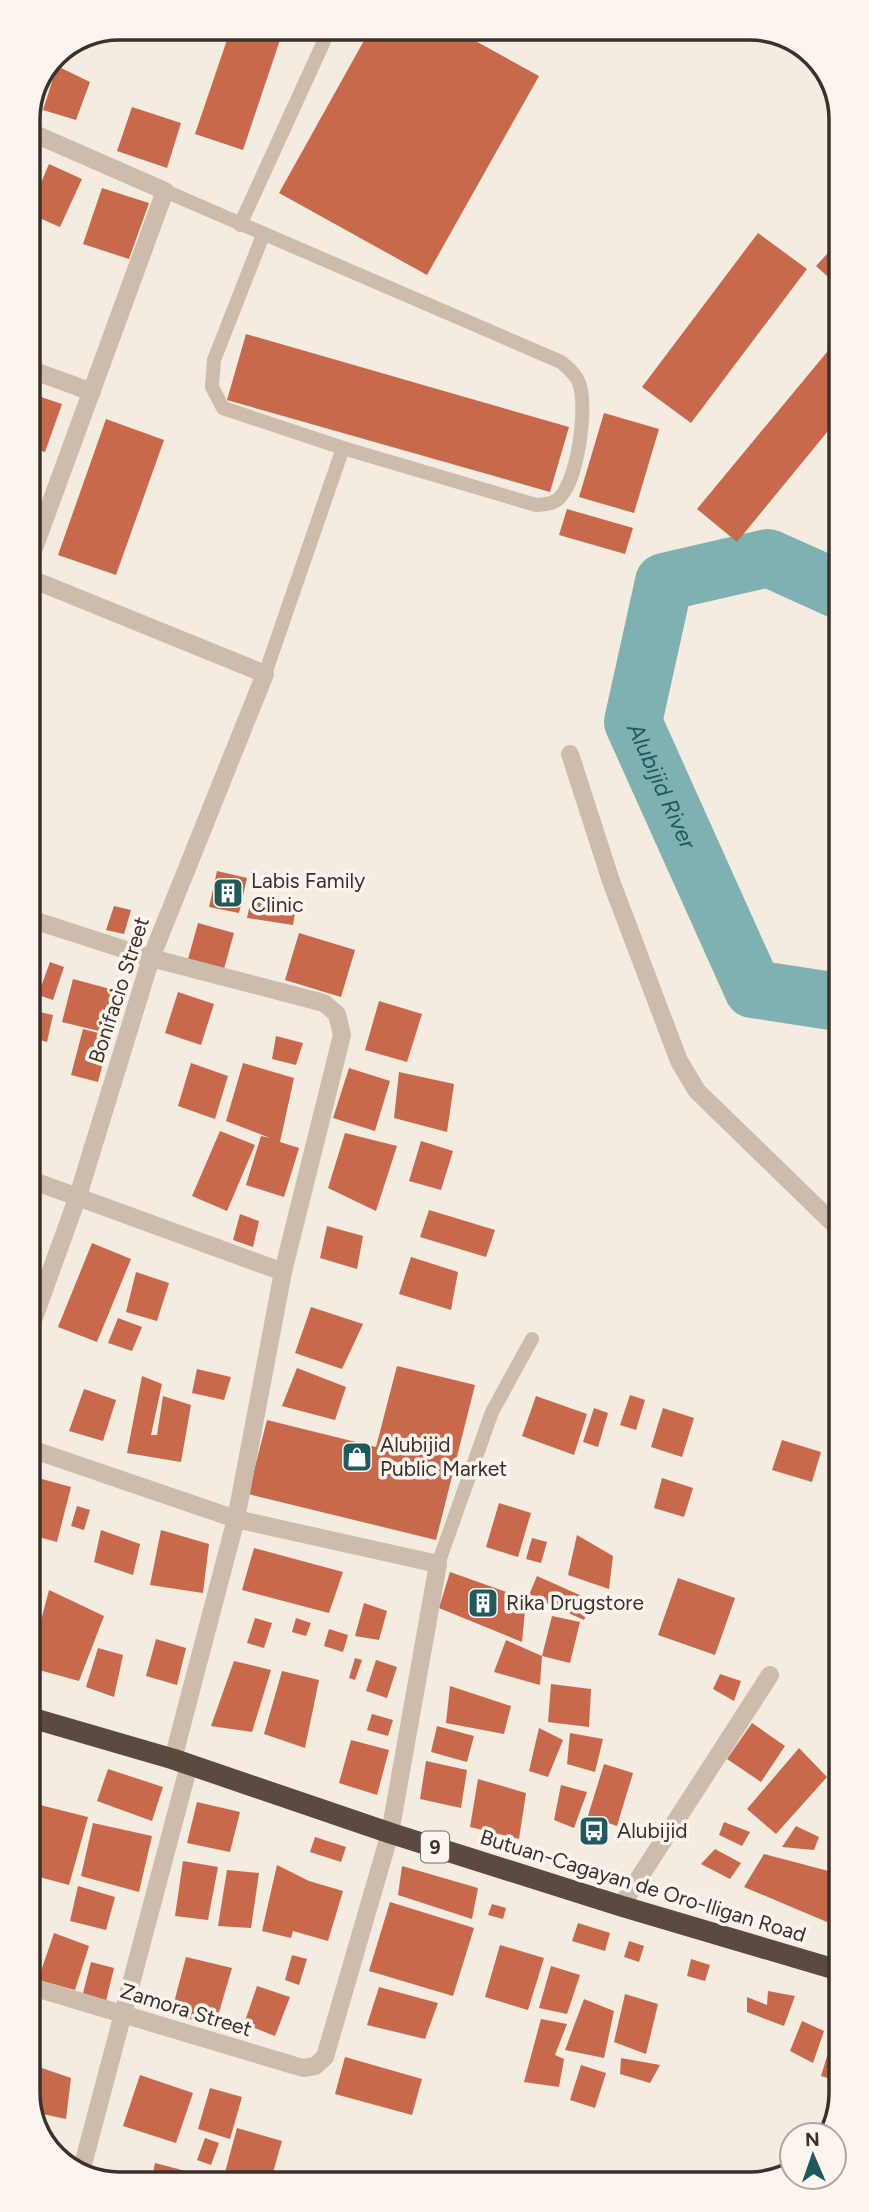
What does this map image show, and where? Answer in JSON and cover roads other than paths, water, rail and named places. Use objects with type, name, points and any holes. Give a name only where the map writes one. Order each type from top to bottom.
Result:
[{"type":"highway","name":"Butuan-Cagayan de Oro-Iligan Road","points":[[40,1720],[181,1762],[390,1833],[621,1906],[829,1967]]},
{"type":"street","points":[[40,136],[165,191],[40,532]]},
{"type":"street","points":[[40,373],[92,393]]},
{"type":"street","points":[[40,582],[265,674]]},
{"type":"street","name":"Bonifacio Street","points":[[40,1301],[78,1196],[150,958],[265,674]]},
{"type":"street","points":[[570,754],[611,881],[679,1061],[697,1091],[829,1218]]},
{"type":"street","points":[[40,922],[150,958],[324,1003],[337,1014],[342,1035],[283,1272],[236,1519],[181,1762],[122,2015],[83,2163]]},
{"type":"street","points":[[40,1183],[283,1272]]},
{"type":"street","points":[[40,1452],[236,1519],[438,1564],[390,1833]]},
{"type":"street","points":[[621,1906],[770,1675]]},
{"type":"street","name":"Zamora Street","points":[[40,1989],[303,2068],[315,2066],[325,2057],[390,1833]]},
{"type":"lane","points":[[240,225],[325,40]]},
{"type":"lane","points":[[165,191],[561,362],[580,384],[583,408],[575,467],[557,501],[536,505],[343,448],[223,408],[212,387],[214,360],[263,235]]},
{"type":"lane","points":[[265,674],[343,448]]},
{"type":"lane","points":[[438,1564],[492,1412],[533,1339]]},
{"type":"waterway","name":"Alubijid River","points":[[829,585],[768,558],[664,582],[633,722],[753,989],[829,1001]]},
{"type":"place","name":"Labis Family Clinic","points":[[228,893]]},
{"type":"place","name":"Alubijid Public Market","points":[[357,1457]]},
{"type":"place","name":"Rika Drugstore","points":[[483,1603]]},
{"type":"place","name":"Alubijid","points":[[594,1831]]}]
